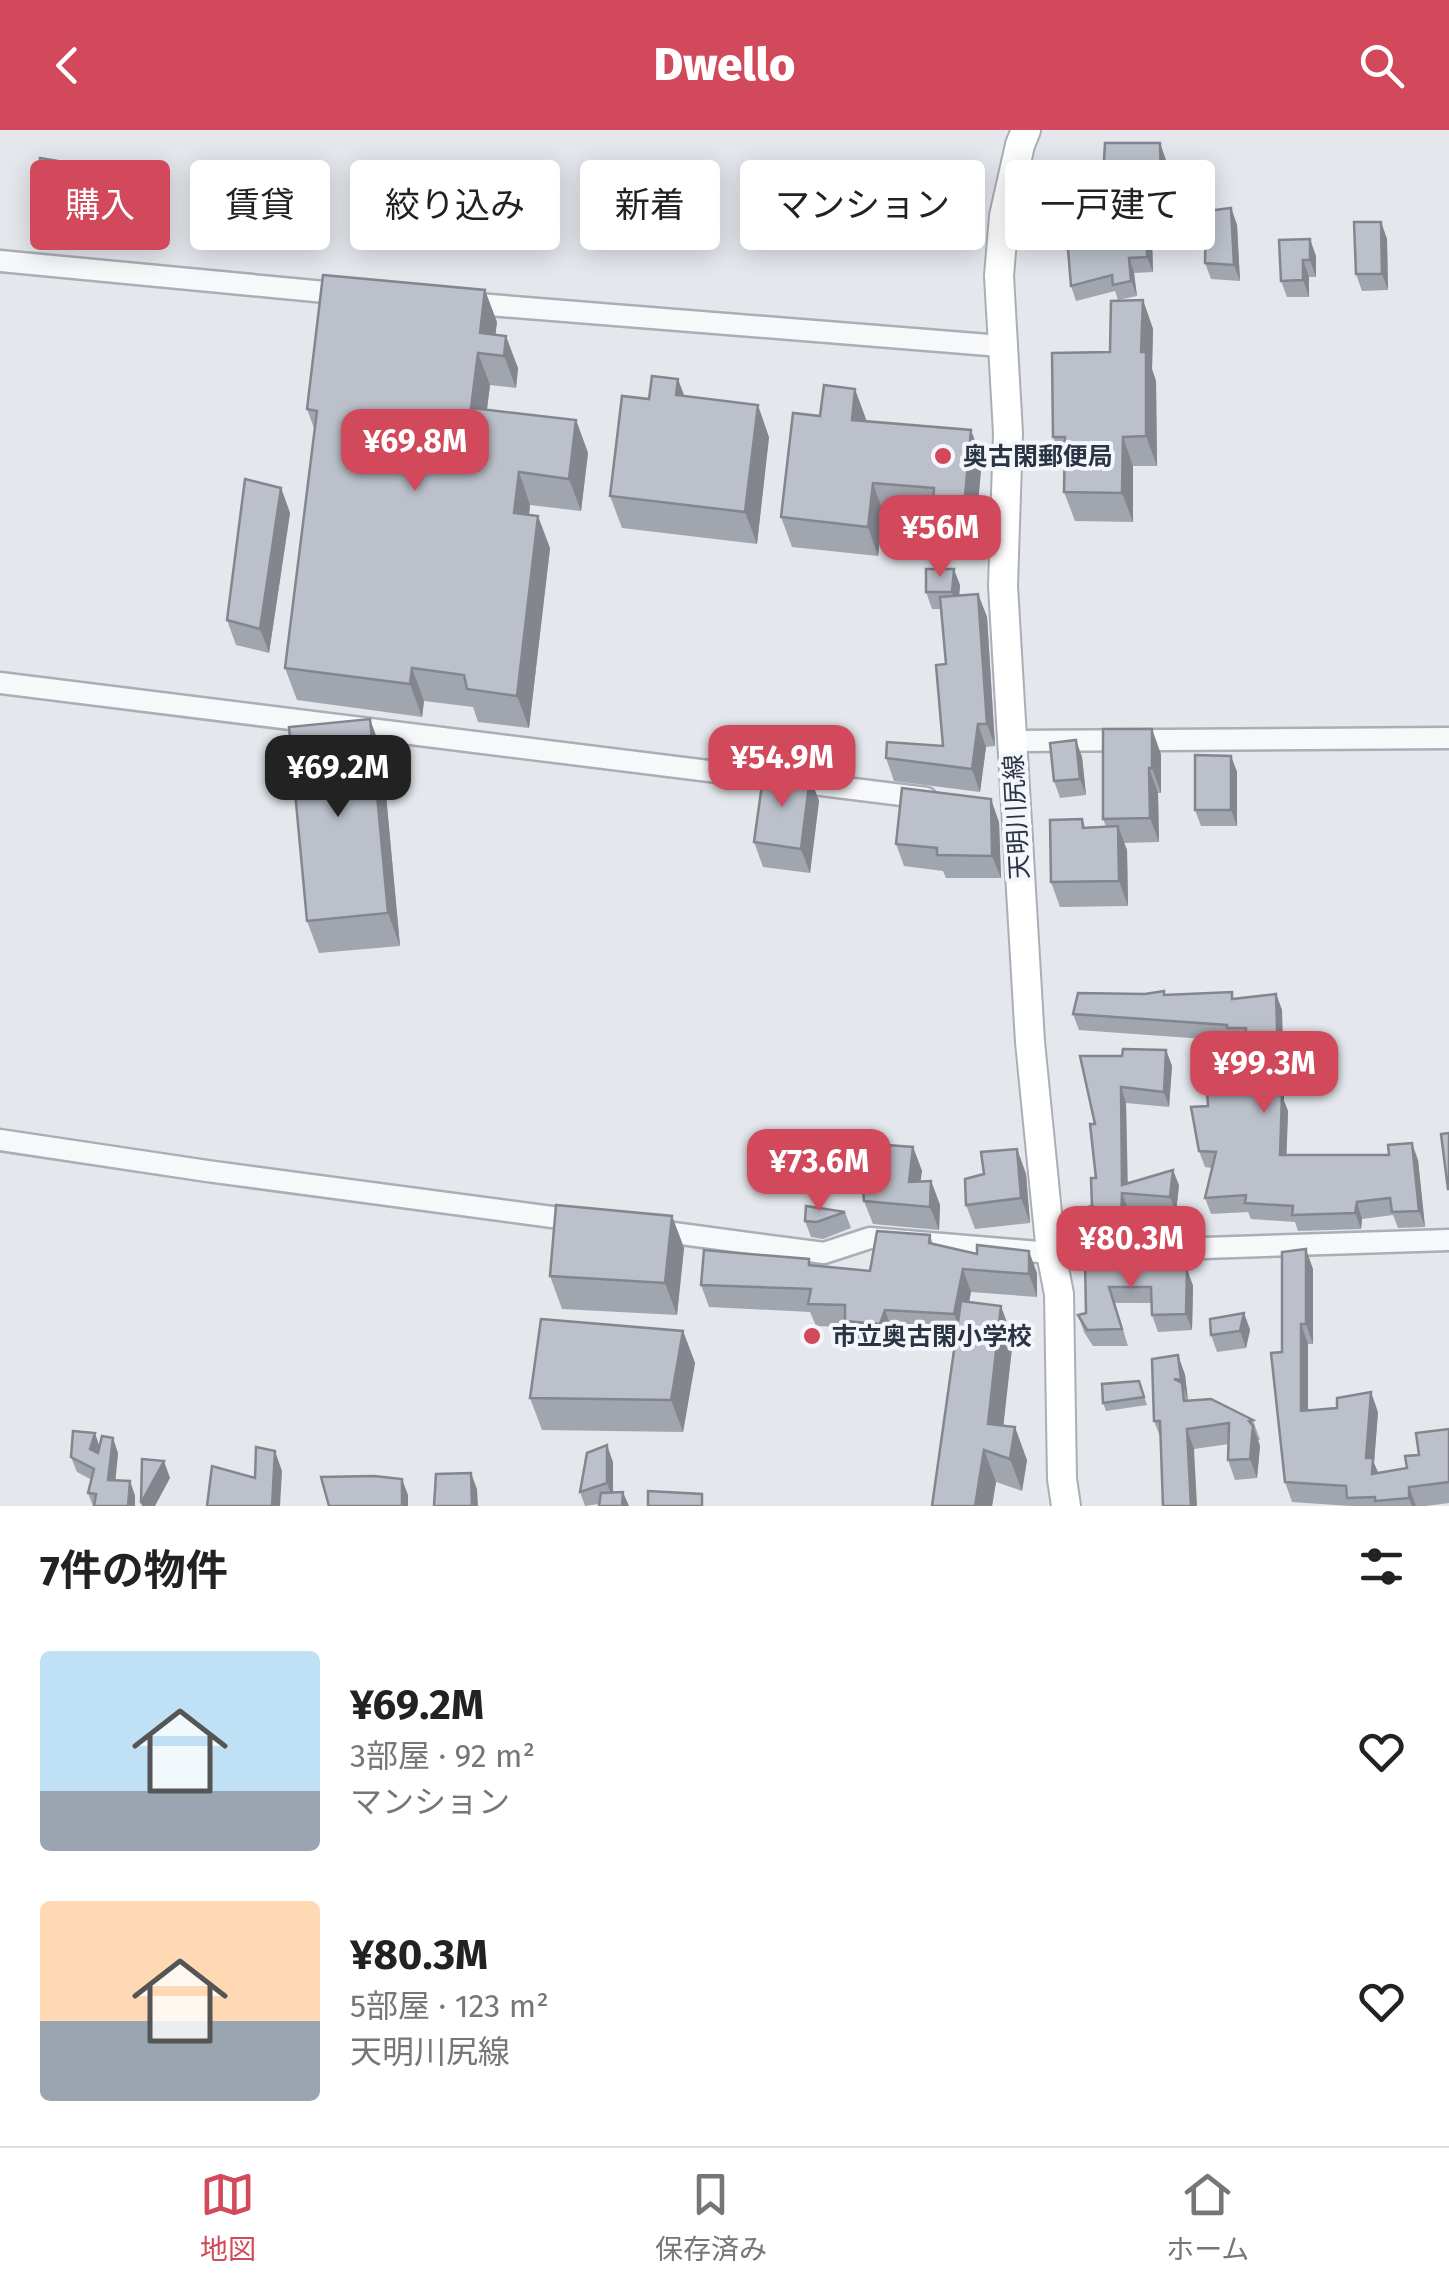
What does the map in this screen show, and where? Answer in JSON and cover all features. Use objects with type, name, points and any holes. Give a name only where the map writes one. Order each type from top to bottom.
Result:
[{"type":"main road","name":"天明川尻線","points":[[1026,130],[1004,216],[999,276],[1008,433],[1002,586],[1012,741],[1005,808],[1051,1254],[1059,1294],[1061,1460],[1066,1506]]},
{"type":"street","points":[[0,260],[359,295]]},
{"type":"street","points":[[436,301],[1001,346]]},
{"type":"street","points":[[0,683],[936,800]]},
{"type":"street","points":[[1012,741],[1449,738]]},
{"type":"street","points":[[0,1140],[598,1223]]},
{"type":"street","points":[[636,1228],[824,1253],[870,1238],[1051,1254],[1449,1240]]},
{"type":"building","points":[[1105,143],[1160,143],[1160,160],[1104,160]]},
{"type":"building","points":[[1231,208],[1234,265],[1205,263],[1205,250],[1215,250],[1215,210]]},
{"type":"building","points":[[1354,222],[1381,222],[1382,274],[1356,274]]},
{"type":"building","points":[[1310,239],[1310,260],[1303,260],[1303,280],[1281,281],[1279,240]]},
{"type":"building","points":[[1068,250],[1147,250],[1147,257],[1129,258],[1131,281],[1113,285],[1112,275],[1071,286]]},
{"type":"building","points":[[323,275],[485,290],[480,333],[506,336],[504,356],[478,353],[471,408],[576,420],[569,479],[519,472],[514,513],[538,516],[517,696],[467,689],[464,675],[412,668],[410,684],[285,668],[317,411],[307,409]]},
{"type":"building","points":[[1143,300],[1141,352],[1146,352],[1146,436],[1123,437],[1122,493],[1064,492],[1065,437],[1053,437],[1052,353],[1110,352],[1111,301]]},
{"type":"building","points":[[652,376],[678,379],[676,395],[758,405],[745,512],[610,496],[622,396],[649,399]]},
{"type":"building","points":[[824,385],[855,389],[852,420],[971,430],[963,518],[932,515],[934,488],[873,483],[868,527],[781,517],[793,413],[820,416]]},
{"type":"building","points":[[245,479],[281,488],[260,629],[227,620]]},
{"type":"building","points":[[926,569],[954,569],[952,592],[926,592]]},
{"type":"building","points":[[978,594],[987,724],[978,724],[972,769],[886,758],[887,742],[943,746],[936,665],[946,664],[940,597]]},
{"type":"building","points":[[370,719],[388,913],[307,921],[289,727]]},
{"type":"building","points":[[1103,729],[1152,729],[1150,818],[1103,819]]},
{"type":"building","points":[[1076,740],[1080,779],[1054,781],[1050,743]]},
{"type":"building","points":[[1195,755],[1231,756],[1231,810],[1195,810]]},
{"type":"building","points":[[764,770],[810,777],[801,849],[754,842]]},
{"type":"building","points":[[902,788],[991,799],[992,856],[937,855],[937,848],[896,844]]},
{"type":"building","points":[[1082,819],[1083,828],[1118,826],[1119,881],[1051,882],[1050,820]]},
{"type":"building","points":[[1164,991],[1164,995],[1232,992],[1232,999],[1276,994],[1282,1095],[1280,1155],[1389,1155],[1388,1145],[1412,1143],[1419,1211],[1392,1212],[1390,1198],[1357,1202],[1355,1213],[1292,1215],[1293,1206],[1245,1203],[1246,1195],[1205,1198],[1216,1152],[1199,1151],[1191,1107],[1208,1106],[1206,1073],[1244,1075],[1246,1028],[1073,1014],[1078,993]]},
{"type":"building","points":[[1123,1049],[1166,1050],[1164,1092],[1121,1087],[1122,1185],[1173,1170],[1170,1197],[1122,1193],[1121,1221],[1089,1222],[1091,1178],[1096,1178],[1090,1124],[1095,1124],[1080,1056],[1122,1056]]},
{"type":"building","points":[[1449,1133],[1449,1189],[1448,1189],[1441,1134]]},
{"type":"building","points":[[860,1143],[913,1147],[909,1182],[931,1181],[930,1207],[864,1201],[861,1167],[852,1165]]},
{"type":"building","points":[[1017,1149],[1021,1198],[966,1205],[965,1179],[984,1174],[981,1152]]},
{"type":"building","points":[[556,1205],[672,1216],[665,1283],[550,1276]]},
{"type":"building","points":[[806,1206],[845,1212],[817,1222],[805,1221]]},
{"type":"building","points":[[877,1231],[930,1235],[929,1243],[977,1254],[977,1245],[1029,1251],[1029,1274],[963,1269],[954,1314],[885,1310],[880,1324],[845,1321],[845,1305],[808,1304],[811,1289],[701,1285],[704,1250],[809,1259],[809,1265],[870,1271]]},
{"type":"building","points":[[1306,1249],[1301,1411],[1337,1408],[1337,1398],[1371,1392],[1366,1458],[1373,1458],[1372,1474],[1407,1468],[1405,1456],[1419,1455],[1416,1433],[1449,1429],[1449,1482],[1409,1487],[1409,1498],[1375,1501],[1375,1497],[1347,1498],[1346,1486],[1285,1482],[1271,1353],[1282,1352],[1282,1252]]},
{"type":"building","points":[[1136,1262],[1187,1269],[1186,1314],[1152,1315],[1151,1287],[1109,1287],[1122,1329],[1087,1330],[1078,1315],[1086,1313],[1085,1263]]},
{"type":"building","points":[[961,1301],[1001,1306],[988,1424],[1015,1427],[1010,1459],[984,1450],[975,1506],[932,1506]]},
{"type":"building","points":[[1244,1313],[1240,1331],[1211,1335],[1210,1319]]},
{"type":"building","points":[[541,1319],[683,1331],[671,1400],[530,1398]]},
{"type":"building","points":[[1178,1355],[1181,1380],[1174,1379],[1182,1383],[1184,1401],[1211,1399],[1253,1420],[1249,1421],[1253,1426],[1250,1459],[1228,1460],[1229,1423],[1187,1429],[1191,1506],[1163,1506],[1160,1421],[1154,1421],[1152,1359]]},
{"type":"building","points":[[1139,1381],[1144,1397],[1103,1403],[1102,1384]]},
{"type":"building","points":[[73,1431],[95,1433],[90,1449],[98,1453],[102,1436],[113,1438],[108,1480],[130,1481],[128,1506],[94,1506],[96,1494],[88,1493],[94,1469],[71,1457]]},
{"type":"building","points":[[607,1445],[607,1483],[580,1492],[587,1453]]},
{"type":"building","points":[[256,1447],[275,1451],[272,1506],[207,1506],[212,1466],[255,1478]]},
{"type":"building","points":[[142,1459],[164,1461],[141,1503]]},
{"type":"building","points":[[471,1473],[472,1506],[434,1506],[436,1474]]},
{"type":"building","points":[[321,1477],[402,1479],[402,1506],[329,1506]]},
{"type":"building","points":[[648,1491],[702,1494],[702,1506],[648,1506]]},
{"type":"building","points":[[623,1492],[622,1506],[599,1506],[601,1493]]},
{"type":"place","name":"奥古閑郵便局","points":[[943,456]]},
{"type":"place","name":"市立奥古閑小学校","points":[[812,1336]]}]
